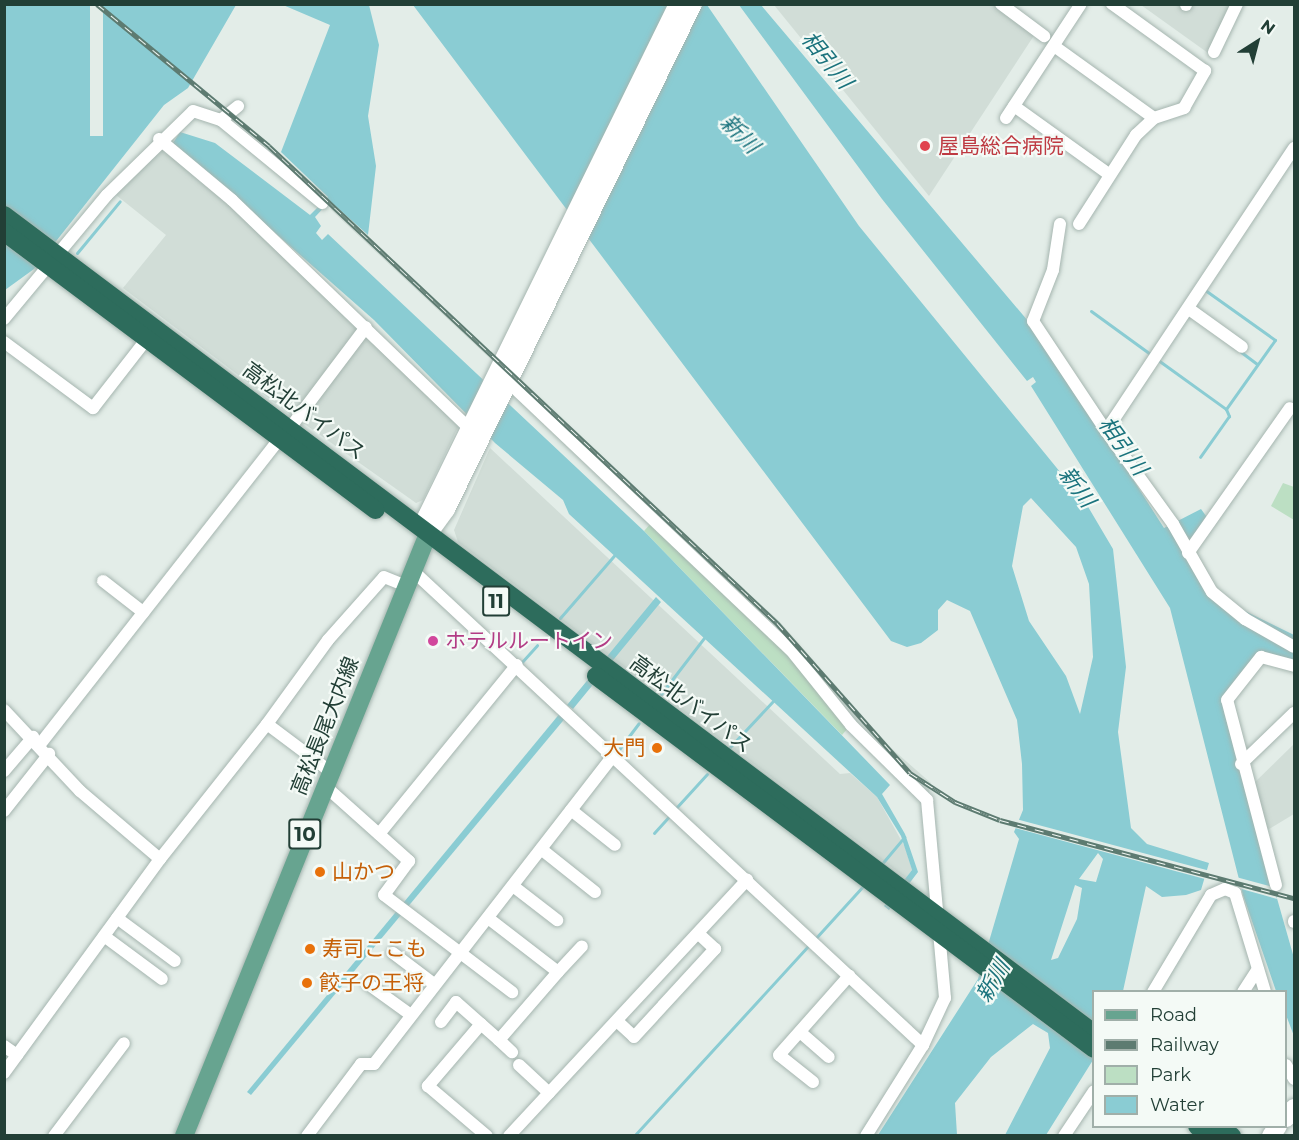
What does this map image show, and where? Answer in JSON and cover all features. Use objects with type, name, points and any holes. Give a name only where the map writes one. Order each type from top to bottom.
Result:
[{"type":"highway","name":"高松北バイパス","points":[[4,214],[52,259],[943,929],[1092,1047]]},
{"type":"highway","name":"高松北バイパス","points":[[4,232],[52,259]]},
{"type":"highway","name":"高松北バイパス","points":[[123,313],[146,340],[285,433]]},
{"type":"highway","name":"高松北バイパス","points":[[943,929],[1092,1032]]},
{"type":"main road","name":"高松長尾大内線","points":[[184,1136],[425,540]]},
{"type":"street","points":[[542,301],[678,4]]},
{"type":"street","points":[[425,540],[427,516],[477,432],[693,4]]},
{"type":"street","points":[[1001,4],[1044,36]]},
{"type":"street","points":[[1006,118],[1081,4]]},
{"type":"street","points":[[1079,224],[1110,175],[1154,118],[1184,108],[1205,71],[1112,4]]},
{"type":"street","points":[[1214,52],[1237,4]]},
{"type":"street","points":[[1054,46],[1154,118]]},
{"type":"street","points":[[221,120],[238,106]]},
{"type":"street","points":[[1014,106],[1110,175]]},
{"type":"street","points":[[4,319],[52,259],[159,139],[193,111],[221,120],[322,203]]},
{"type":"street","points":[[159,139],[366,327],[477,432]]},
{"type":"street","points":[[1106,431],[1294,148]]},
{"type":"street","points":[[1060,225],[1053,270],[1033,321],[1106,431],[1173,524],[1212,592],[1239,615],[1294,647]]},
{"type":"street","points":[[1189,309],[1228,332],[1242,348]]},
{"type":"street","points":[[4,771],[37,740],[143,612],[366,327]]},
{"type":"street","points":[[4,342],[93,408],[146,340]]},
{"type":"street","points":[[501,383],[782,641],[865,740],[927,800],[943,929],[945,998],[923,1045],[866,1136]]},
{"type":"street","points":[[1187,551],[1290,408]]},
{"type":"street","points":[[4,1073],[160,859],[267,724],[328,640],[384,577],[409,578],[517,665],[923,1045]]},
{"type":"street","points":[[103,581],[143,612]]},
{"type":"street","points":[[1276,885],[1241,764],[1227,700],[1261,657],[1294,666]]},
{"type":"street","points":[[379,834],[517,665]]},
{"type":"street","points":[[4,710],[37,740],[80,791],[160,859]]},
{"type":"street","points":[[1241,764],[1294,713]]},
{"type":"street","points":[[267,724],[328,779],[379,834],[409,861],[384,895],[512,992]]},
{"type":"street","points":[[4,811],[49,754]]},
{"type":"street","points":[[307,1136],[361,1064],[374,1064],[614,755]]},
{"type":"street","points":[[571,810],[615,845]]},
{"type":"street","points":[[541,849],[595,892]]},
{"type":"street","points":[[509,1136],[747,880]]},
{"type":"street","points":[[513,886],[557,920]]},
{"type":"street","points":[[1154,990],[1210,895],[1225,889],[1235,893],[1264,990]]},
{"type":"street","points":[[117,918],[176,961]]},
{"type":"street","points":[[488,918],[558,972]]},
{"type":"street","points":[[617,1021],[634,1037],[675,993],[715,949],[698,933]]},
{"type":"street","points":[[104,936],[162,979]]},
{"type":"street","points":[[499,1040],[582,946]]},
{"type":"street","points":[[393,953],[434,984]]},
{"type":"street","points":[[1244,990],[1258,969]]},
{"type":"street","points":[[813,1082],[779,1055],[849,976]]},
{"type":"street","points":[[368,984],[411,1015]]},
{"type":"street","points":[[441,1022],[456,1002],[512,1052]]},
{"type":"street","points":[[481,1024],[428,1086],[487,1136]]},
{"type":"street","points":[[800,1032],[829,1057]]},
{"type":"street","points":[[54,1136],[124,1043]]},
{"type":"street","points":[[4,1046],[17,1055]]},
{"type":"street","points":[[519,1065],[549,1093]]},
{"type":"street","points":[[1064,1136],[1092,1093]]},
{"type":"shaded area","name":"屋島総合病院","points":[[774,5],[995,5],[1035,34],[929,196]]},
{"type":"shaded area","points":[[1141,5],[1232,5],[1208,53]]},
{"type":"shaded area","points":[[158,147],[230,202],[363,328],[295,418],[123,288],[166,235],[116,195]]},
{"type":"shaded area","points":[[334,204],[511,376],[779,621],[883,741],[931,783],[929,793],[856,723],[775,625],[330,209]]},
{"type":"shaded area","points":[[366,331],[460,423],[423,500],[416,503],[299,420]]},
{"type":"shaded area","points":[[490,448],[840,774],[850,773],[877,797],[905,847],[912,870],[906,878],[458,542],[454,530]]},
{"type":"shaded area","points":[[1294,744],[1294,814],[1264,832],[1252,785]]},
{"type":"green space","points":[[1283,483],[1294,487],[1294,520],[1271,506]]},
{"type":"green space","points":[[652,522],[788,652],[848,728],[842,735],[644,531]]},
{"type":"water","points":[[5,5],[236,5],[188,88],[164,105],[34,269],[5,290]]},
{"type":"water","points":[[283,5],[369,5],[379,45],[368,116],[376,166],[368,235],[330,201],[315,217],[321,226],[316,233],[322,240],[328,234],[644,531],[890,785],[882,794],[905,834],[918,872],[889,910],[884,906],[912,870],[901,836],[877,797],[569,514],[563,500],[495,443],[374,320],[173,143],[180,132],[215,143],[310,215],[328,197],[281,152],[330,25]]},
{"type":"water","name":"新川","points":[[413,5],[707,5],[859,226],[1087,505],[1113,549],[1126,667],[1118,732],[1131,828],[1147,844],[1209,863],[1201,890],[1186,895],[1162,897],[1146,886],[1123,990],[1092,990],[1092,1062],[1046,1135],[1005,1135],[1050,1048],[1048,1033],[1033,1024],[991,1057],[955,1103],[957,1135],[878,1135],[978,979],[1019,839],[1014,832],[1023,810],[1022,764],[1017,720],[970,611],[947,600],[938,610],[938,630],[921,643],[907,647],[891,641]],"holes":[[[1031,498],[1076,547],[1089,584],[1093,657],[1080,714],[1066,676],[1029,621],[1012,566],[1023,506]],[[1098,853],[1103,859],[1096,882],[1079,879]],[[1075,885],[1082,888],[1077,919],[1058,958],[1051,960]]]},
{"type":"water","points":[[739,5],[761,5],[1044,340],[1164,528],[1201,509],[1209,520],[1193,544],[1195,572],[1243,610],[1294,635],[1294,662],[1260,655],[1224,712],[1294,958],[1294,1036],[1287,1018],[1287,990],[1276,990],[1243,895],[1170,608],[1031,386],[1036,382],[1033,377],[1027,381],[882,199]]},
{"type":"water","points":[[656,597],[661,602],[573,709],[567,705]]},
{"type":"water","points":[[561,712],[567,716],[251,1095],[247,1092]]},
{"type":"pier","points":[[90,5],[103,5],[103,136],[90,136]]},
{"type":"pier","points":[[1016,819],[1210,871],[1208,880],[1014,828]]},
{"type":"pier","points":[[1236,877],[1273,887],[1277,899],[1238,888]]},
{"type":"waterway","points":[[77,253],[120,201]]},
{"type":"waterway","points":[[1205,290],[1275,340],[1226,409]]},
{"type":"waterway","points":[[1091,311],[1153,356]]},
{"type":"waterway","points":[[1241,352],[1257,364]]},
{"type":"waterway","points":[[1158,360],[1226,409],[1229,416],[1200,457]]},
{"type":"waterway","points":[[560,618],[618,551]]},
{"type":"waterway","points":[[661,694],[707,634]]},
{"type":"waterway","points":[[521,663],[537,645]]},
{"type":"waterway","points":[[730,747],[774,700]]},
{"type":"waterway","points":[[617,752],[639,723]]},
{"type":"waterway","points":[[676,808],[707,774]]},
{"type":"waterway","points":[[654,833],[670,815]]},
{"type":"waterway","points":[[880,866],[904,837]]},
{"type":"waterway","points":[[814,940],[864,885]]},
{"type":"waterway","points":[[634,1136],[809,945]]},
{"type":"railway","points":[[97,4],[269,146],[777,623],[910,773],[955,802],[1000,820],[1294,898]]},
{"type":"place","name":"屋島総合病院","points":[[925,146]]},
{"type":"place","name":"ホテルルートイン","points":[[433,641]]},
{"type":"place","name":"大門","points":[[657,748]]},
{"type":"place","name":"山かつ","points":[[320,872]]},
{"type":"place","name":"寿司ここも","points":[[310,949]]},
{"type":"place","name":"餃子の王将","points":[[307,983]]},
{"type":"water label","name":"相引川","points":[[827,60]]},
{"type":"water label","name":"相引川","points":[[1123,446]]}]
